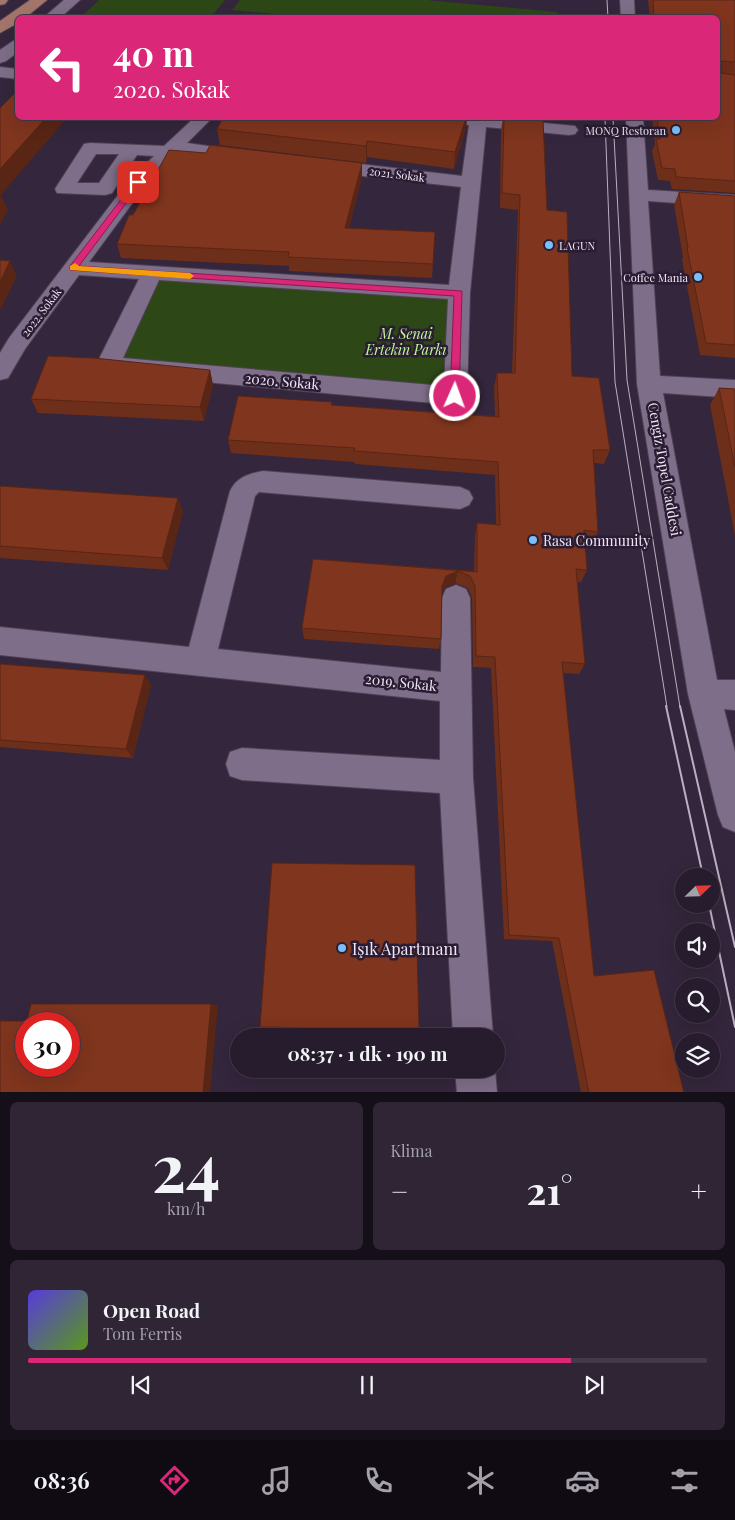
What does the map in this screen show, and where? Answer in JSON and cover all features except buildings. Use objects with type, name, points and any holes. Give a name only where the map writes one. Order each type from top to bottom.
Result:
[{"type":"main road","points":[[19,15],[40,0]]},
{"type":"main road","points":[[0,28],[15,18]]},
{"type":"street","points":[[54,15],[73,0]]},
{"type":"street","points":[[627,0],[628,15]]},
{"type":"street","points":[[0,58],[15,46]]},
{"type":"street","points":[[0,72],[15,74]]},
{"type":"street","name":"2022. Sokak","points":[[0,372],[17,344],[138,182],[201,120]]},
{"type":"street","points":[[478,120],[569,130]]},
{"type":"street","name":"2020. Sokak","points":[[152,274],[108,366],[455,396],[459,294],[478,120]]},
{"type":"street","name":"Cengiz Topel Caddesi","points":[[634,120],[649,384],[704,694],[735,815]]},
{"type":"street","points":[[132,150],[171,150],[260,158]]},
{"type":"street","name":"2021. Sokak","points":[[308,163],[471,183]]},
{"type":"street","points":[[639,195],[735,201]]},
{"type":"street","points":[[73,268],[459,294]]},
{"type":"street","points":[[649,384],[735,390]]},
{"type":"street","points":[[200,662],[242,491],[246,487],[263,481],[460,498]]},
{"type":"street","points":[[456,598],[456,688]]},
{"type":"street","name":"2019. Sokak","points":[[0,641],[456,688],[456,778],[472,1028]]},
{"type":"street","points":[[704,694],[735,695]]},
{"type":"street","points":[[242,764],[456,778]]},
{"type":"street","points":[[475,1078],[476,1092]]},
{"type":"green space","points":[[99,0],[225,0],[213,15],[83,15]]},
{"type":"green space","points":[[240,0],[426,0],[557,12],[558,15],[284,15],[232,10]]},
{"type":"green space","name":"M. Senai Ertekin Parkı","points":[[152,273],[459,293],[455,396],[108,365]]},
{"type":"tram line","points":[[607,0],[608,15]]},
{"type":"tram line","points":[[605,120],[615,382],[667,707]]},
{"type":"tram line","points":[[613,120],[627,380],[680,707]]},
{"type":"tram line","points":[[666,706],[701,868]]},
{"type":"tram line","points":[[680,706],[735,947]]},
{"type":"tram line","points":[[711,913],[735,1027]]},
{"type":"slow traffic","points":[[75,266],[73,268],[190,276]]},
{"type":"place","name":"MONQ Restoran","points":[[676,130]]},
{"type":"place","name":"LAGUN","points":[[549,245]]},
{"type":"place","name":"Coffee Mania","points":[[698,277]]},
{"type":"place","name":"Rasa Community","points":[[533,540]]},
{"type":"place","name":"Işık Apartmanı","points":[[342,948]]},
{"type":"route","points":[[138,182],[73,268],[459,294],[455,396]]}]
